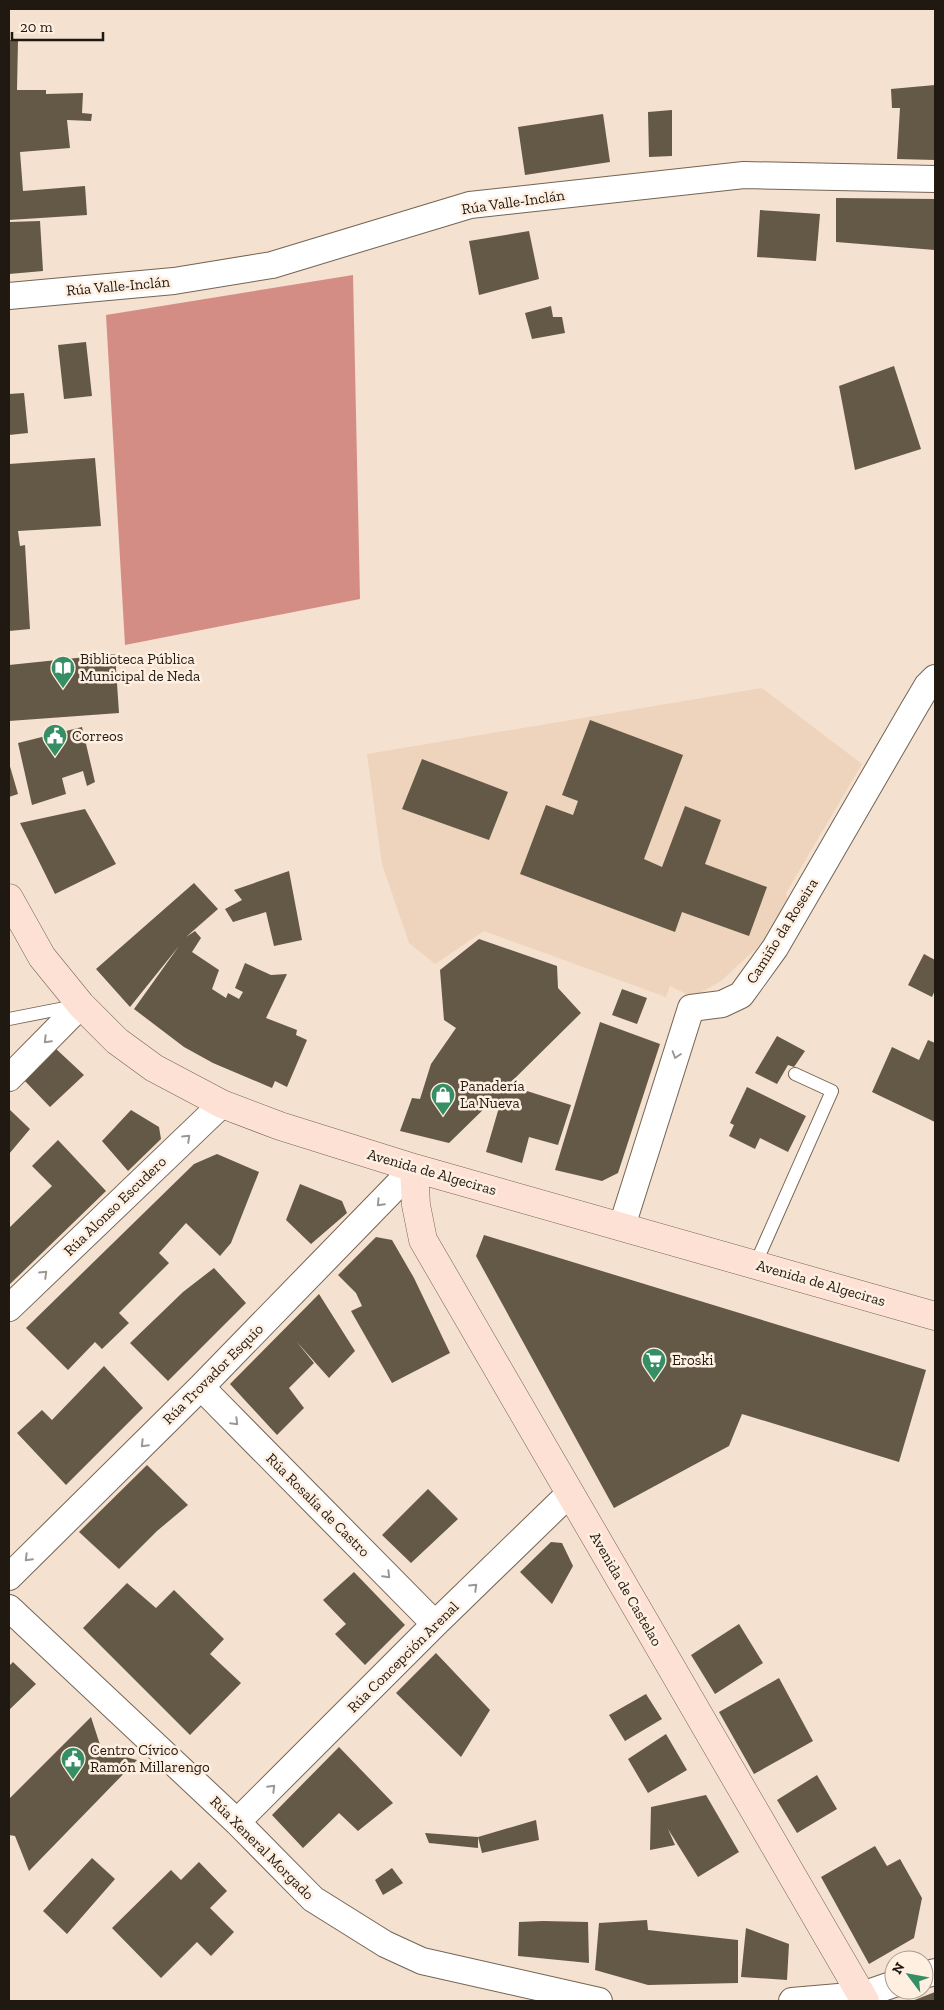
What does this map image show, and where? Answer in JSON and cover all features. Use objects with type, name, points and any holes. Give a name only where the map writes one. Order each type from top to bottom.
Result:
[{"type":"main road","name":"Avenida de Algeciras","points":[[9,898],[42,957],[81,1005],[117,1041],[154,1068],[222,1104],[280,1126],[414,1168],[935,1316]]},
{"type":"main road","name":"Avenida de Castelao","points":[[414,1168],[416,1205],[423,1240],[864,1998]]},
{"type":"street","name":"Rúa Valle-Inclán","points":[[9,296],[174,281],[272,265],[470,205],[744,175],[935,179]]},
{"type":"street","name":"Camiño da Roseira","points":[[622,1226],[691,1008],[722,1004],[741,995],[775,948],[927,686],[935,678]]},
{"type":"street","points":[[9,1078],[81,1005]]},
{"type":"street","name":"Rúa Alonso Escudero","points":[[9,1308],[222,1104]]},
{"type":"street","name":"Rúa Trovador Esquío","points":[[9,1577],[201,1387],[414,1168]]},
{"type":"street","name":"Rúa Rosalía de Castro","points":[[201,1387],[435,1624]]},
{"type":"street","name":"Rúa Concepción Arenal","points":[[238,1822],[435,1624],[570,1493]]},
{"type":"street","name":"Rúa Xeneral Morgado","points":[[9,1608],[238,1822],[313,1900],[386,1944],[422,1961],[599,2001]]},
{"type":"street","points":[[792,2001],[864,1998],[884,1989]]},
{"type":"lane","points":[[9,1019],[50,1009],[81,1005]]},
{"type":"lane","points":[[755,1265],[832,1091],[795,1074]]},
{"type":"shaded area","points":[[353,275],[360,599],[125,645],[106,315]]},
{"type":"shaded area","points":[[762,688],[862,764],[786,893],[788,902],[762,943],[721,981],[693,997],[670,986],[666,997],[484,931],[435,964],[409,943],[382,864],[367,754]]},
{"type":"building","points":[[9,40],[18,40],[17,90],[46,90],[46,94],[83,93],[82,113],[92,114],[91,121],[67,120],[70,148],[20,152],[23,191],[85,186],[87,215],[9,220]]},
{"type":"building","points":[[935,85],[935,160],[897,159],[900,108],[892,108],[891,89]]},
{"type":"building","points":[[672,110],[672,156],[649,157],[648,112]]},
{"type":"building","points":[[603,114],[610,162],[525,175],[518,127]]},
{"type":"building","points":[[836,198],[935,199],[935,250],[836,242]]},
{"type":"building","points":[[760,210],[820,214],[816,261],[757,257]]},
{"type":"building","points":[[40,221],[43,271],[9,274],[9,222]]},
{"type":"building","points":[[529,231],[539,279],[479,295],[469,241]]},
{"type":"building","points":[[551,306],[553,317],[562,317],[565,333],[532,339],[525,313]]},
{"type":"building","points":[[86,342],[92,396],[64,399],[58,345]]},
{"type":"building","points":[[894,366],[921,449],[855,470],[839,386]]},
{"type":"building","points":[[24,393],[28,433],[9,435],[9,394]]},
{"type":"building","points":[[95,458],[101,526],[18,531],[20,546],[25,545],[30,629],[9,631],[9,464]]},
{"type":"building","name":"Biblioteca Pública Municipal de Neda","points":[[115,654],[119,713],[9,721],[9,665]]},
{"type":"building","points":[[590,720],[683,755],[644,859],[662,867],[685,806],[721,820],[705,864],[767,887],[749,936],[682,912],[675,932],[520,874],[546,805],[573,815],[578,801],[562,795]]},
{"type":"building","name":"Correos","points":[[82,727],[95,782],[87,786],[83,771],[62,778],[66,794],[32,805],[18,743]]},
{"type":"building","points":[[422,759],[508,792],[489,840],[402,809]]},
{"type":"building","points":[[9,763],[18,794],[9,797]]},
{"type":"building","points":[[85,809],[116,864],[55,894],[20,823]]},
{"type":"building","points":[[289,871],[302,940],[274,946],[266,912],[233,922],[225,909],[242,900],[234,890]]},
{"type":"building","points":[[194,883],[218,909],[186,937],[195,931],[201,938],[192,952],[219,970],[212,989],[226,998],[228,993],[239,999],[243,992],[235,988],[245,963],[271,975],[287,974],[266,1018],[297,1030],[296,1035],[307,1040],[287,1087],[275,1081],[272,1088],[213,1063],[184,1047],[134,1009],[179,946],[130,1007],[96,969]]},
{"type":"building","points":[[479,939],[557,966],[558,988],[581,1013],[508,1085],[571,1105],[558,1145],[529,1137],[522,1163],[486,1152],[500,1104],[491,1102],[449,1143],[400,1131],[412,1098],[420,1099],[431,1064],[456,1028],[444,1020],[440,970]]},
{"type":"building","points":[[924,954],[935,960],[935,990],[932,997],[908,985]]},
{"type":"building","points":[[622,989],[647,998],[637,1024],[612,1015]]},
{"type":"building","points":[[600,1022],[660,1044],[618,1173],[602,1181],[555,1170]]},
{"type":"building","points":[[777,1036],[805,1051],[794,1067],[788,1065],[777,1084],[755,1073]]},
{"type":"building","points":[[928,1040],[935,1043],[935,1122],[872,1092],[892,1047],[919,1060]]},
{"type":"building","points":[[54,1047],[84,1075],[50,1107],[22,1078]]},
{"type":"building","points":[[747,1087],[806,1116],[788,1152],[760,1138],[755,1149],[729,1136],[734,1125],[730,1123]]},
{"type":"building","points":[[9,1109],[30,1129],[9,1154]]},
{"type":"building","points":[[131,1110],[159,1127],[161,1139],[128,1171],[102,1141]]},
{"type":"building","points":[[58,1140],[106,1191],[9,1285],[9,1228],[52,1186],[32,1166]]},
{"type":"building","points":[[217,1154],[259,1172],[231,1243],[220,1256],[186,1223],[159,1253],[169,1263],[119,1313],[129,1323],[102,1349],[95,1342],[68,1370],[26,1328],[194,1164]]},
{"type":"building","points":[[300,1184],[342,1201],[347,1213],[311,1244],[286,1220]]},
{"type":"building","points":[[484,1235],[926,1370],[899,1462],[742,1414],[729,1446],[614,1508],[476,1256]]},
{"type":"building","points":[[376,1237],[392,1240],[414,1278],[450,1353],[392,1383],[351,1311],[362,1306],[356,1293],[338,1275]]},
{"type":"building","points":[[214,1268],[246,1303],[168,1381],[130,1343],[183,1292]]},
{"type":"building","points":[[319,1294],[355,1351],[329,1378],[296,1341],[314,1363],[289,1388],[304,1408],[277,1435],[230,1384]]},
{"type":"building","points":[[104,1366],[143,1408],[66,1485],[17,1433],[42,1410],[52,1420]]},
{"type":"building","points":[[147,1465],[188,1505],[157,1531],[119,1569],[79,1532]]},
{"type":"building","points":[[428,1489],[458,1519],[411,1563],[382,1535]]},
{"type":"building","points":[[551,1542],[562,1543],[573,1566],[552,1604],[520,1572]]},
{"type":"building","points":[[354,1572],[405,1625],[365,1665],[335,1634],[346,1624],[323,1600]]},
{"type":"building","points":[[127,1583],[156,1608],[174,1590],[224,1639],[210,1654],[241,1683],[190,1735],[83,1628]]},
{"type":"building","points":[[739,1624],[763,1663],[715,1694],[691,1655]]},
{"type":"building","points":[[436,1653],[490,1710],[461,1757],[396,1693]]},
{"type":"building","points":[[13,1662],[36,1684],[9,1710],[9,1666]]},
{"type":"building","points":[[779,1678],[813,1741],[754,1774],[719,1712]]},
{"type":"building","points":[[646,1694],[662,1719],[625,1741],[609,1715]]},
{"type":"building","name":"Centro Cívico Ramón Millarengo","points":[[91,1717],[102,1751],[137,1760],[29,1871],[15,1836],[9,1835],[9,1799]]},
{"type":"building","points":[[666,1734],[687,1770],[648,1793],[628,1759]]},
{"type":"building","points":[[339,1747],[393,1803],[358,1831],[339,1813],[303,1848],[272,1815]]},
{"type":"building","points":[[817,1775],[837,1809],[797,1833],[777,1800]]},
{"type":"building","points":[[706,1795],[739,1852],[698,1877],[668,1829],[675,1845],[650,1850],[651,1807]]},
{"type":"building","points":[[536,1820],[539,1840],[482,1853],[478,1837]]},
{"type":"building","points":[[425,1833],[478,1837],[478,1848],[429,1843]]},
{"type":"building","points":[[875,1846],[887,1866],[900,1859],[922,1898],[914,1938],[893,1950],[884,1950],[884,1955],[869,1964],[821,1877]]},
{"type":"building","points":[[92,1858],[115,1879],[67,1934],[43,1911]]},
{"type":"building","points":[[199,1862],[227,1891],[210,1908],[234,1932],[211,1956],[197,1942],[161,1978],[112,1928],[171,1870],[181,1880]]},
{"type":"building","points":[[392,1868],[403,1883],[383,1895],[375,1880]]},
{"type":"building","points":[[647,1920],[648,1930],[738,1940],[738,1983],[648,1985],[595,1970],[599,1923]]},
{"type":"building","points":[[519,1922],[588,1922],[589,1963],[518,1956]]},
{"type":"building","points":[[746,1928],[789,1944],[787,1980],[741,1977]]},
{"type":"building","points":[[934,1992],[935,2001],[912,2001],[934,2000]]},
{"type":"place","name":"Biblioteca Pública Municipal de Neda","points":[[63,689]]},
{"type":"place","name":"Correos","points":[[55,757]]},
{"type":"place","name":"Panadería La Nueva","points":[[443,1116]]},
{"type":"place","name":"Eroski","points":[[654,1381]]},
{"type":"place","name":"Centro Cívico Ramón Millarengo","points":[[73,1780]]}]
